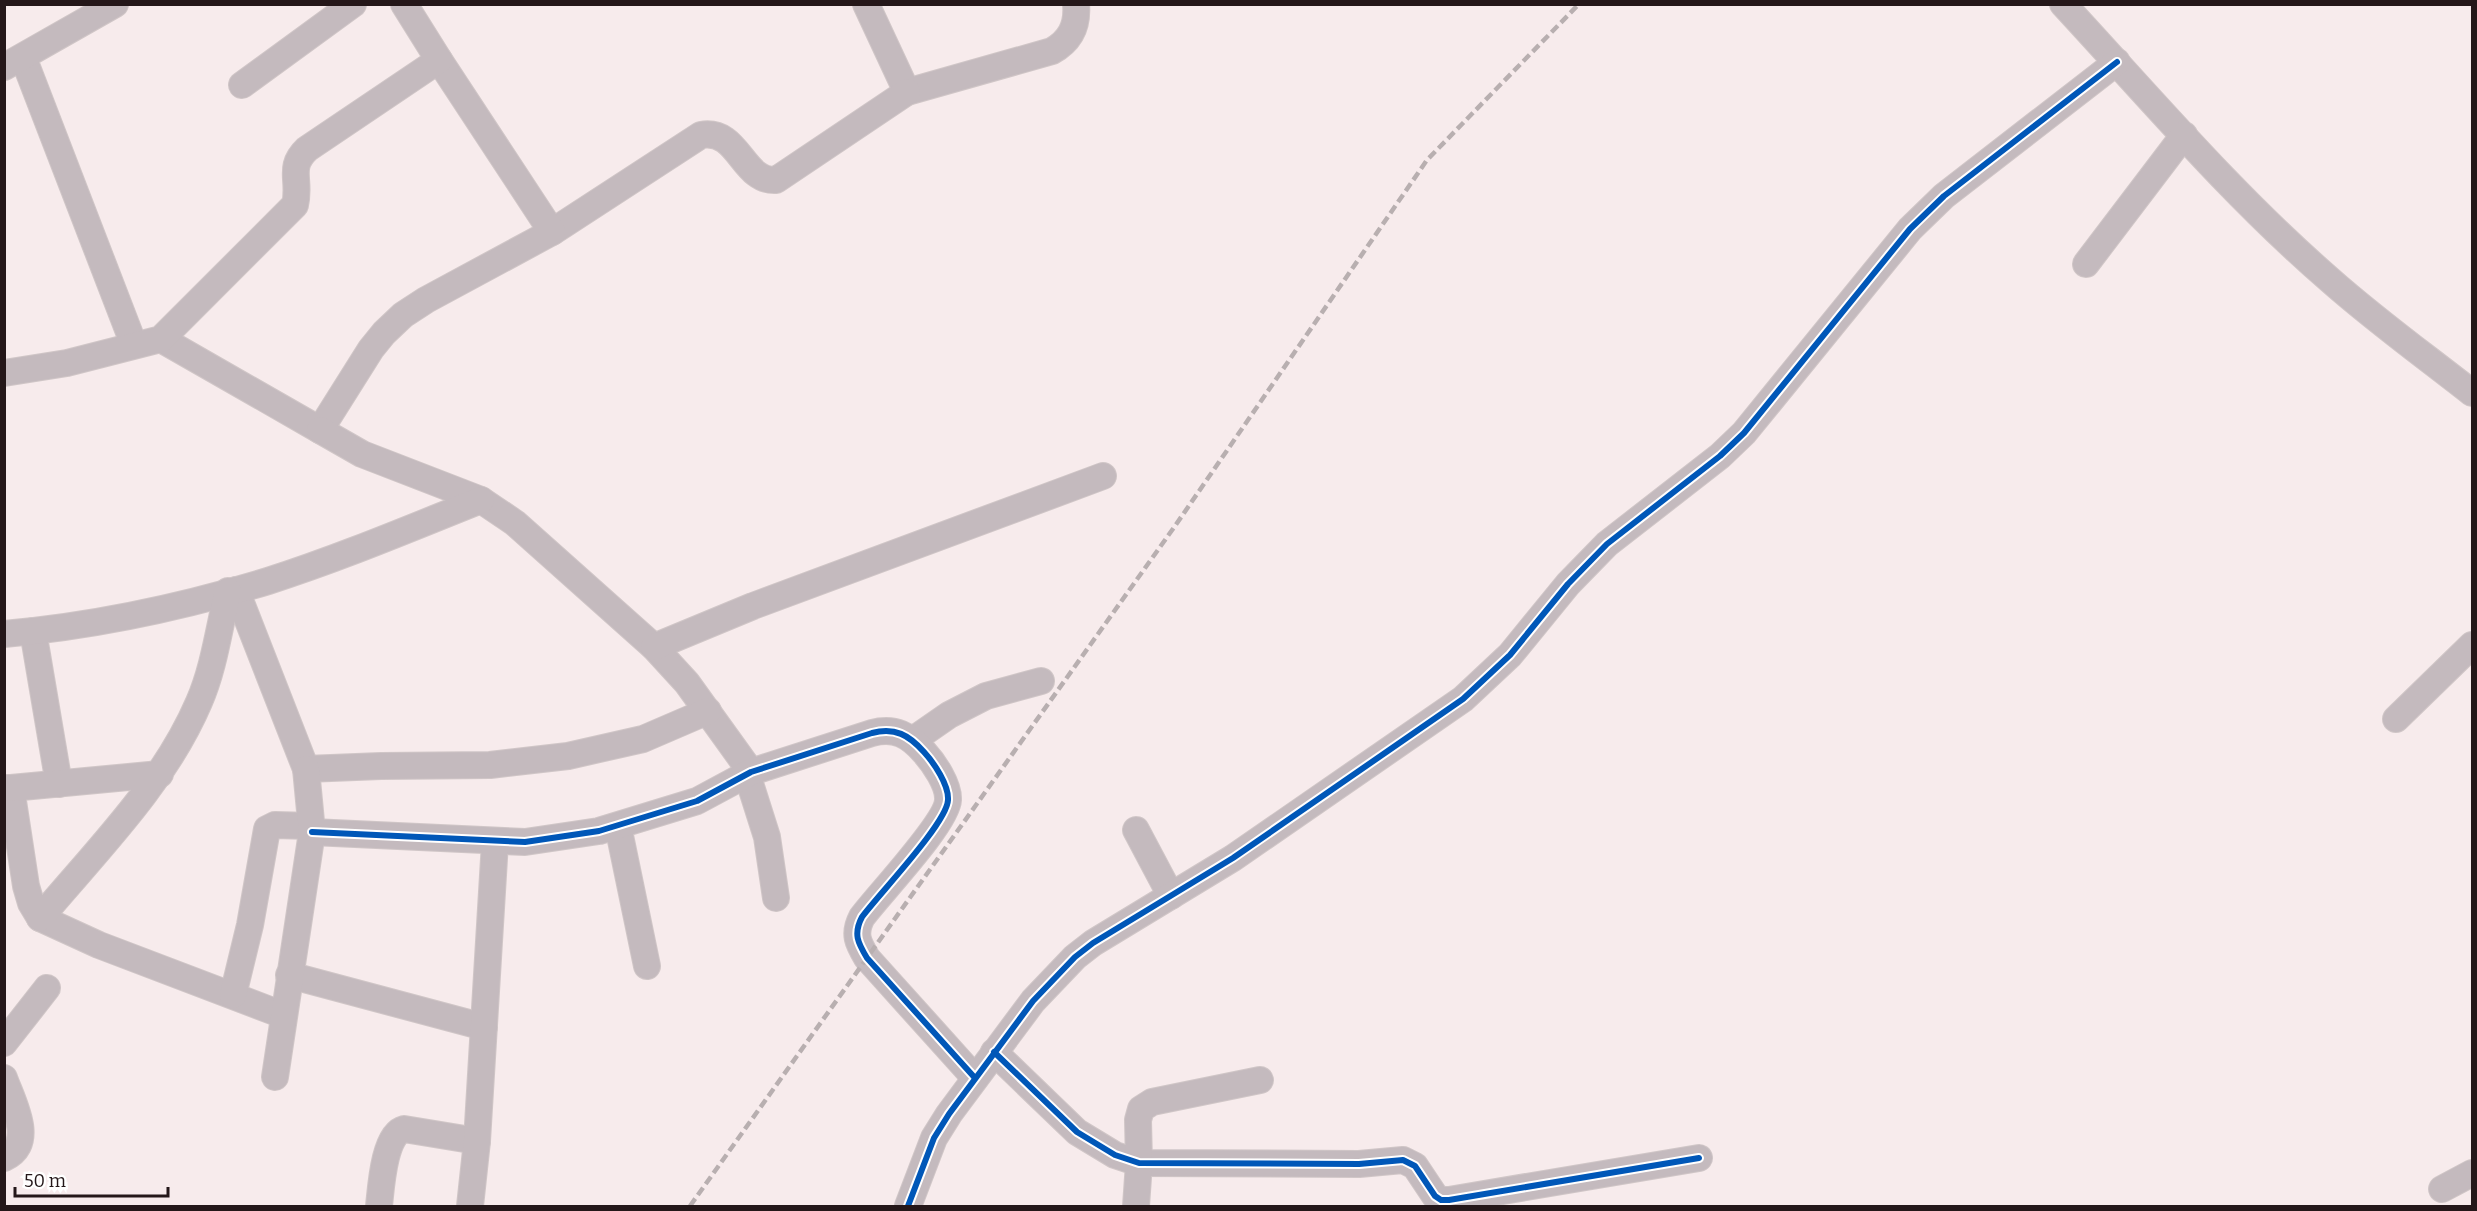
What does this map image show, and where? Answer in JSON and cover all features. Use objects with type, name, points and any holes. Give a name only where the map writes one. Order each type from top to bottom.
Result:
[{"type":"street","points":[[115,4],[14,62],[134,345]]},
{"type":"street","points":[[242,85],[352,4]]},
{"type":"street","points":[[404,4],[552,232]]},
{"type":"street","points":[[866,4],[908,92]]},
{"type":"street","points":[[320,430],[371,349],[403,315],[426,300],[552,232],[701,135],[718,135],[732,144],[758,176],[776,180],[908,92],[1052,51],[1064,44],[1076,23],[1076,4]]},
{"type":"street","points":[[2063,4],[2252,207],[2329,280],[2472,393]]},
{"type":"street","points":[[4,373],[67,363],[161,339],[296,205],[298,192],[295,166],[298,157],[439,60]]},
{"type":"street","points":[[908,1206],[934,1138],[975,1078],[1033,1001],[1075,957],[1093,942],[1233,858],[1463,699],[1510,656],[1568,584],[1607,544],[1720,456],[1744,433],[1904,236],[1944,196],[2117,62]]},
{"type":"street","points":[[2086,264],[2184,135]]},
{"type":"street","points":[[161,339],[362,454],[481,500],[541,545],[654,646],[708,711],[749,773],[769,848],[776,898]]},
{"type":"street","points":[[654,646],[753,606],[1103,476]]},
{"type":"street","points":[[4,634],[145,613],[232,591],[354,550],[481,500]]},
{"type":"street","points":[[232,591],[306,769],[312,829],[274,1077]]},
{"type":"street","points":[[40,918],[160,774],[172,755],[200,700],[232,591]]},
{"type":"street","points":[[33,631],[59,784]]},
{"type":"street","points":[[2396,719],[2472,645]]},
{"type":"street","points":[[913,740],[949,715],[986,696],[1041,681]]},
{"type":"street","points":[[306,769],[490,765],[568,756],[643,740],[708,711]]},
{"type":"street","points":[[232,995],[250,925],[267,829],[275,825],[495,842],[525,842],[599,831],[697,801],[749,773],[882,730],[892,730],[913,740],[929,757],[947,789],[947,807],[937,826],[862,917],[858,924],[857,941],[867,958],[975,1078]]},
{"type":"street","points":[[160,774],[8,788],[31,903],[40,918],[99,945],[283,1015]]},
{"type":"street","points":[[618,826],[647,966]]},
{"type":"street","points":[[1136,830],[1171,896]]},
{"type":"street","points":[[470,1206],[477,1141],[495,842]]},
{"type":"street","points":[[289,975],[483,1028]]},
{"type":"street","points":[[4,1043],[47,988]]},
{"type":"street","points":[[994,1052],[1077,1132],[1115,1155],[1139,1162],[1359,1164],[1403,1160],[1415,1166],[1435,1196],[1441,1200],[1449,1200],[1699,1158]]},
{"type":"street","points":[[4,1078],[22,1130],[17,1148],[4,1158]]},
{"type":"street","points":[[1136,1206],[1139,1162],[1138,1120],[1145,1105],[1260,1080]]},
{"type":"street","points":[[379,1206],[390,1142],[396,1132],[404,1129],[477,1141]]},
{"type":"street","points":[[2442,1189],[2472,1173]]},
{"type":"railway","points":[[690,1206],[1175,526],[1427,160],[1579,4]]},
{"type":"cycle path","points":[[908,1206],[934,1138],[949,1114],[1033,1001],[1075,957],[1093,943],[1233,858],[1463,699],[1510,655],[1568,584],[1607,544],[1720,456],[1744,433],[1910,229],[1944,196],[2117,62]]},
{"type":"cycle path","points":[[312,832],[525,842],[599,831],[697,801],[751,772],[872,733],[888,731],[901,734],[918,746],[932,762],[943,781],[948,800],[937,825],[862,917],[857,933],[858,938],[867,958],[975,1078]]},
{"type":"cycle path","points":[[994,1052],[1077,1132],[1115,1155],[1139,1163],[1359,1164],[1403,1160],[1415,1166],[1435,1196],[1441,1200],[1449,1200],[1699,1158]]}]
